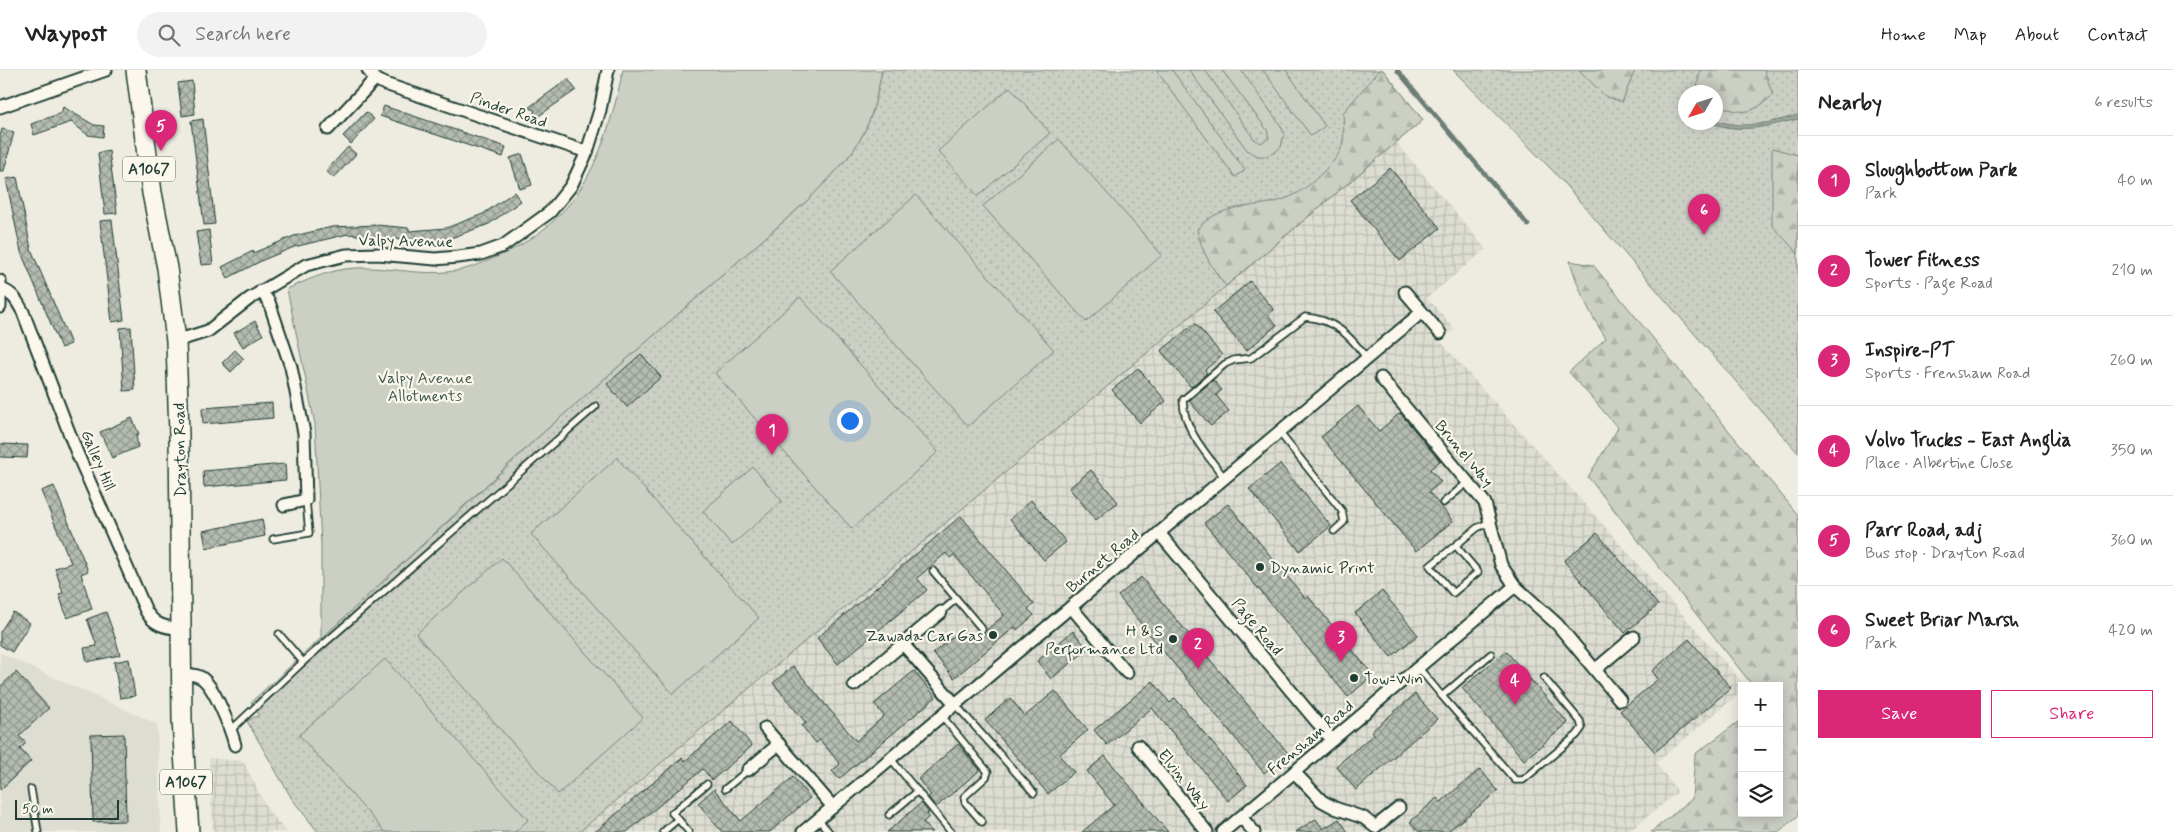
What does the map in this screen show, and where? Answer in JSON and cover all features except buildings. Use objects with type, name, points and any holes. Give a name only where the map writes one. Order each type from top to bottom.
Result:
[{"type":"main road","name":"Drayton Road","points":[[136,70],[152,193],[167,268],[176,341],[181,674],[183,744],[189,832]]},
{"type":"street","points":[[0,107],[106,70]]},
{"type":"street","name":"Valpy Avenue","points":[[176,341],[208,331],[261,291],[306,264],[346,255],[378,254],[435,259],[482,254],[503,246],[557,206],[581,168],[600,110],[608,70]]},
{"type":"street","points":[[328,129],[372,74]]},
{"type":"street","name":"Pinder Road","points":[[372,74],[385,84],[587,152]]},
{"type":"street","points":[[0,307],[1,285]]},
{"type":"street","name":"Galley Hill","points":[[1,285],[16,299],[23,312],[77,453],[146,610],[155,623],[162,626],[181,628]]},
{"type":"street","points":[[261,291],[270,302],[291,366],[304,433],[306,500],[284,505]]},
{"type":"street","points":[[1405,292],[1440,333]]},
{"type":"street","name":"Burnet Road","points":[[803,832],[1422,312]]},
{"type":"street","name":"Brunel Way","points":[[1381,378],[1485,503],[1501,565],[1515,586],[1557,624],[1620,700]]},
{"type":"street","name":"Page Road","points":[[1159,533],[1332,740]]},
{"type":"street","name":"Frensham Road","points":[[1223,832],[1515,586]]},
{"type":"street","points":[[1071,607],[1126,673]]},
{"type":"street","points":[[854,685],[941,612]]},
{"type":"street","points":[[1596,669],[1634,637]]},
{"type":"street","points":[[903,644],[956,704]]},
{"type":"street","points":[[181,674],[195,675],[208,682],[231,730],[236,746]]},
{"type":"street","points":[[765,728],[833,806]]},
{"type":"street","points":[[748,770],[779,744]]},
{"type":"street","name":"Elvin Way","points":[[1138,746],[1207,832]]},
{"type":"street","points":[[1294,772],[1322,801],[1335,808],[1364,818],[1376,830],[1399,808]]},
{"type":"street","points":[[1241,817],[1254,832]]},
{"type":"lane","points":[[1224,477],[1199,444],[1188,421],[1183,400],[1225,364],[1234,360],[1251,358],[1306,317],[1321,318],[1342,331],[1357,345],[1367,359]]},
{"type":"lane","points":[[231,730],[303,662],[596,406]]},
{"type":"lane","points":[[1279,432],[1342,511],[1344,522],[1334,531]]},
{"type":"lane","points":[[1442,503],[1468,482]]},
{"type":"lane","points":[[273,539],[309,533],[306,500]]},
{"type":"lane","points":[[1456,546],[1478,572],[1453,593],[1430,566],[1477,528],[1490,522]]},
{"type":"lane","points":[[933,571],[982,629]]},
{"type":"lane","points":[[941,612],[956,599]]},
{"type":"lane","points":[[279,634],[303,662]]},
{"type":"lane","points":[[1442,696],[1491,654]]},
{"type":"lane","points":[[1418,667],[1515,780],[1523,780],[1578,734],[1582,728],[1580,722],[1544,678]]},
{"type":"lane","points":[[956,704],[1034,793]]},
{"type":"lane","points":[[942,716],[988,772],[986,777],[964,797],[965,802],[982,822]]},
{"type":"lane","points":[[891,758],[951,832]]},
{"type":"lane","points":[[725,789],[748,770]]},
{"type":"lane","points":[[689,832],[672,813],[707,784]]},
{"type":"lane","points":[[31,789],[38,832]]},
{"type":"lane","points":[[889,815],[918,791]]},
{"type":"lane","points":[[663,832],[678,819]]},
{"type":"lane","points":[[818,819],[829,832]]},
{"type":"shaded area","points":[[1396,142],[1486,249],[1427,298],[1455,329],[1440,341],[1742,682],[1738,682],[1738,694],[1656,763],[1678,792],[1628,832],[579,832]]},
{"type":"shaded area","points":[[0,653],[157,724],[161,832],[0,832]]},
{"type":"shaded area","points":[[209,758],[243,761],[268,810],[286,832],[213,832]]},
{"type":"green space","name":"Valpy Avenue Allotments","points":[[623,70],[882,70],[873,108],[860,140],[839,167],[808,200],[537,438],[321,639],[321,545],[315,424],[287,289],[308,280],[345,269],[372,268],[427,273],[461,270],[501,255],[529,240],[552,222],[571,202],[586,179],[598,155],[608,128]]},
{"type":"green space","points":[[882,70],[1383,70],[1423,120],[579,832],[318,832],[292,799],[247,721],[259,715],[251,702],[537,438],[808,200],[839,167],[860,140],[873,108]]},
{"type":"green space","points":[[1156,70],[1172,70],[1245,170],[1235,177]]},
{"type":"green space","points":[[1189,70],[1205,70],[1254,139],[1261,143],[1269,138],[1267,130],[1222,70],[1241,70],[1281,126],[1284,134],[1281,147],[1265,156],[1256,155],[1247,150]]},
{"type":"green space","points":[[1263,70],[1286,70],[1325,126],[1311,136]]},
{"type":"green space","points":[[1379,70],[1383,70],[1423,120],[1226,286],[1208,260],[1197,230],[1205,222],[1223,212],[1282,200],[1305,188],[1328,167],[1338,154],[1344,133],[1343,113]]},
{"type":"green space","points":[[1453,70],[1798,70],[1798,453],[1554,172]]},
{"type":"green space","points":[[1579,70],[1635,70],[1622,102],[1605,96]]},
{"type":"green space","points":[[1700,70],[1764,70],[1773,95],[1752,110],[1740,111],[1723,107],[1723,85],[1698,85]]},
{"type":"green space","points":[[1010,87],[1050,133],[978,196],[938,151]]},
{"type":"green space","points":[[1059,139],[1162,255],[1086,322],[983,206]]},
{"type":"green space","points":[[1772,148],[1798,155],[1798,254],[1772,225]]},
{"type":"green space","points":[[916,195],[1054,350],[968,426],[830,271]]},
{"type":"green space","points":[[1570,261],[1593,265],[1798,515],[1798,816],[1778,832],[1651,832],[1692,799],[1695,754],[1738,722],[1738,817],[1783,817],[1783,682],[1750,682],[1588,477],[1618,428],[1569,372],[1606,338],[1585,301]]},
{"type":"green space","points":[[800,297],[938,452],[852,529],[715,373]]},
{"type":"green space","points":[[617,458],[759,618],[673,694],[531,534]]},
{"type":"green space","points":[[753,467],[782,501],[732,545],[703,511]]},
{"type":"green space","points":[[502,558],[643,718],[558,794],[416,634]]},
{"type":"green space","points":[[385,659],[528,820],[515,832],[385,832],[299,735]]},
{"type":"water","points":[[1798,115],[1798,119],[1755,128],[1723,126],[1723,122],[1747,125],[1777,121]]},
{"type":"waterway","points":[[1397,70],[1528,225]]},
{"type":"place","name":"Parr Road, adj","points":[[161,151]]},
{"type":"place","name":"Sweet Briar Marsh","points":[[1704,235]]},
{"type":"place","name":"Sloughbottom Park","points":[[772,455]]},
{"type":"place","name":"Dynamic Print","points":[[1260,567]]},
{"type":"place","name":"Zawada Car Gas","points":[[993,635]]},
{"type":"place","name":"H & S Performance Ltd","points":[[1173,639]]},
{"type":"place","name":"Inspire-PT","points":[[1341,662]]},
{"type":"place","name":"Tower Fitness","points":[[1198,669]]},
{"type":"place","name":"Tow-Win","points":[[1354,678]]},
{"type":"place","name":"Volvo Trucks - East Anglia","points":[[1515,705]]}]
